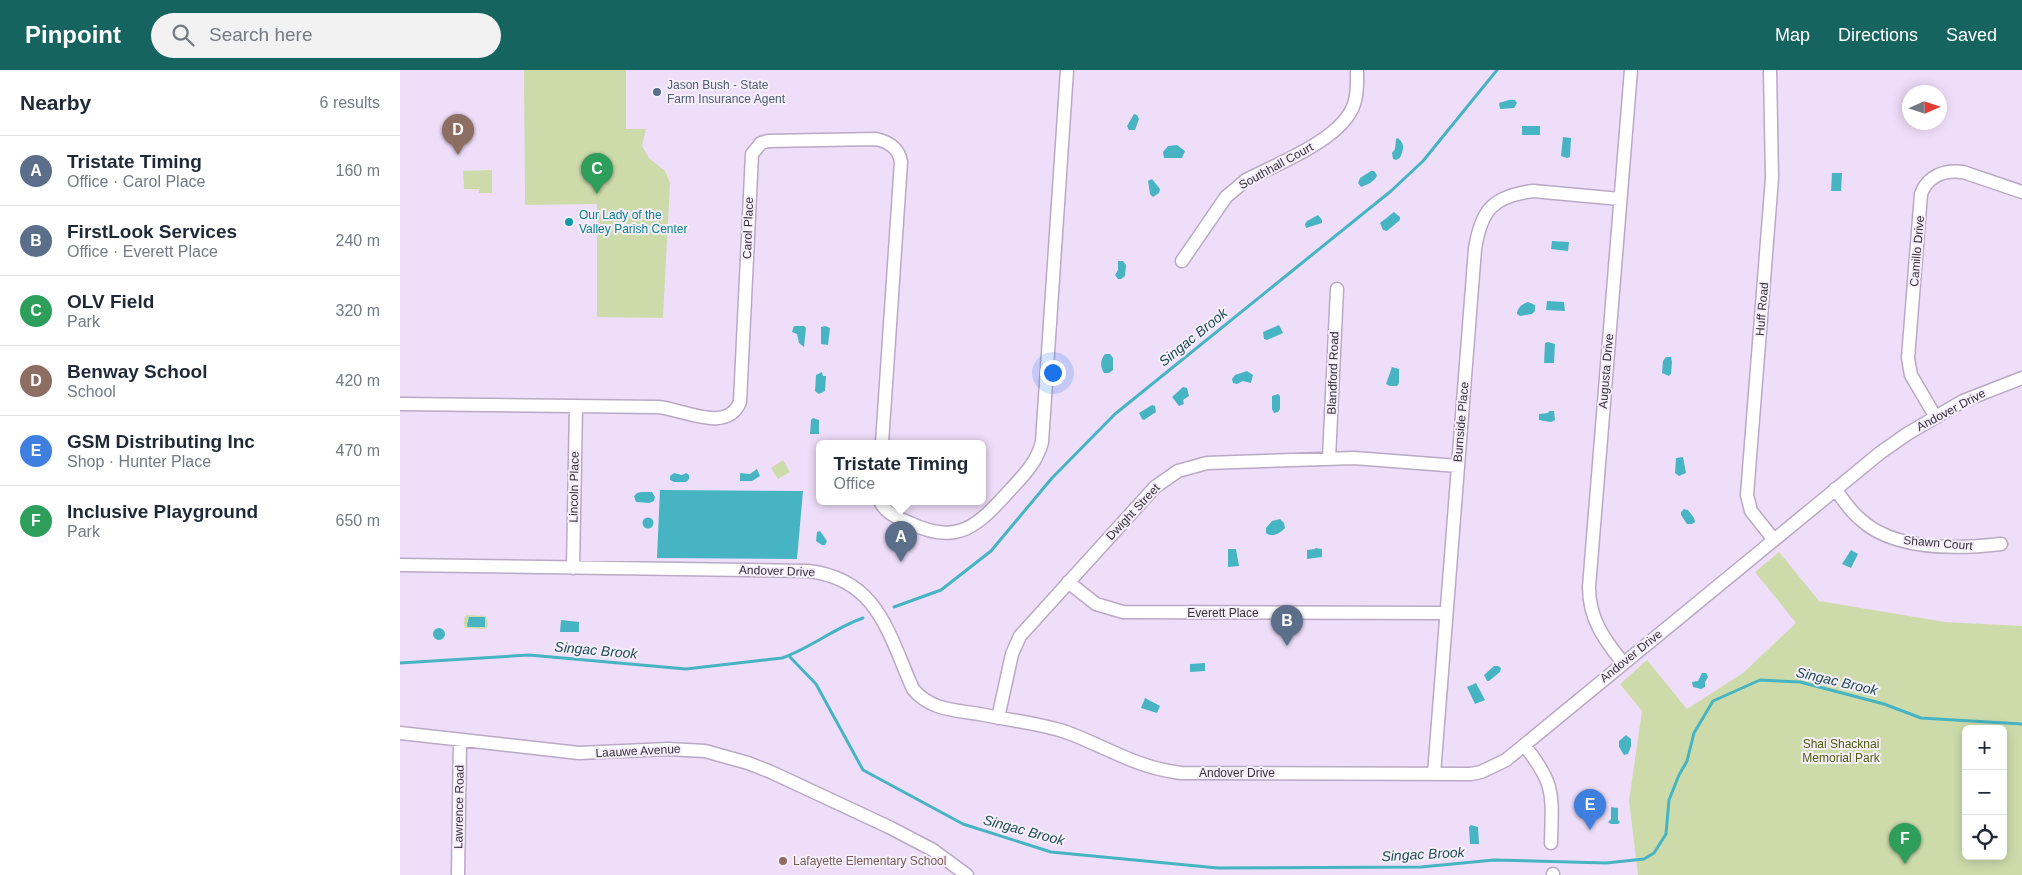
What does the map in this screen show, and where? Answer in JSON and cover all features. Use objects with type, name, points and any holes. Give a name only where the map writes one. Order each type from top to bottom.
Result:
[{"type":"street","points":[[883,505],[891,514],[922,529],[944,533],[967,528],[986,517],[1029,470],[1040,450],[1067,70]]},
{"type":"street","name":"Southhall Court","points":[[1182,261],[1226,197],[1235,188],[1246,180],[1321,141],[1340,127],[1354,106],[1357,70]]},
{"type":"street","name":"Augusta Drive","points":[[1622,663],[1602,637],[1595,624],[1589,597],[1631,70]]},
{"type":"street","name":"Huff Road","points":[[1770,70],[1772,178],[1747,495],[1751,511],[1774,540]]},
{"type":"street","name":"Carol Place","points":[[400,404],[658,407],[670,408],[709,419],[717,419],[733,413],[740,402],[752,154],[761,144],[768,141],[876,139],[890,144],[896,149],[901,162],[882,440]]},
{"type":"street","name":"Camillo Drive","points":[[1935,416],[1911,375],[1908,358],[1923,187],[1936,176],[1954,171],[1964,172],[2022,192]]},
{"type":"street","name":"Burnside Place","points":[[1434,774],[1475,249],[1479,227],[1483,218],[1498,202],[1508,196],[1527,192],[1620,199]]},
{"type":"street","name":"Blandford Road","points":[[1330,458],[1336,289]]},
{"type":"street","name":"Andover Drive","points":[[400,566],[808,570],[836,576],[858,590],[873,606],[886,629],[913,690],[919,697],[937,706],[1061,731],[1131,761],[1166,771],[1181,773],[1470,774],[1481,772],[1506,760],[1880,453],[1935,416],[1991,389],[2022,378]]},
{"type":"street","name":"Lincoln Place","points":[[573,568],[576,406]]},
{"type":"street","name":"Dwight Street","points":[[998,718],[1012,654],[1020,636],[1155,487],[1178,471],[1207,463],[1330,458],[1373,458],[1458,466]]},
{"type":"street","name":"Shawn Court","points":[[1835,490],[1860,520],[1885,535],[1899,540],[1972,547],[2001,544]]},
{"type":"street","name":"Everett Place","points":[[1068,582],[1096,604],[1123,612],[1446,613]]},
{"type":"street","name":"Laauwe Avenue","points":[[400,733],[579,753],[684,748],[722,756],[771,772],[897,831],[933,850],[967,875]]},
{"type":"street","name":"Lawrence Road","points":[[458,875],[460,740]]},
{"type":"street","points":[[1524,745],[1540,765],[1550,785],[1552,798],[1551,843]]},
{"type":"green space","points":[[524,70],[626,70],[626,129],[646,129],[642,146],[649,158],[665,171],[670,183],[663,318],[597,317],[597,204],[525,205]]},
{"type":"green space","points":[[492,170],[492,193],[479,193],[479,189],[464,189],[463,171]]},
{"type":"green space","points":[[783,460],[790,472],[778,479],[771,468]]},
{"type":"green space","name":"Shai Shacknai Memorial Park","points":[[1779,552],[1819,601],[1945,622],[2022,626],[2022,875],[1638,875],[1629,801],[1642,711],[1620,684],[1647,660],[1687,709],[1743,673],[1796,623],[1755,572]]},
{"type":"green space","points":[[466,615],[486,616],[488,624],[486,629],[466,628],[464,619]]},
{"type":"water","points":[[1515,100],[1517,103],[1514,108],[1500,109],[1499,103]]},
{"type":"water","points":[[1134,114],[1139,119],[1135,130],[1129,130],[1127,126]]},
{"type":"water","points":[[1522,126],[1540,126],[1540,135],[1522,135]]},
{"type":"water","points":[[1563,137],[1571,138],[1570,157],[1567,158],[1561,156]]},
{"type":"water","points":[[1398,138],[1403,148],[1400,158],[1396,160],[1393,159],[1392,153]]},
{"type":"water","points":[[1177,145],[1185,151],[1182,158],[1164,158],[1163,152],[1168,146]]},
{"type":"water","points":[[1374,171],[1377,175],[1376,177],[1370,183],[1361,187],[1358,183],[1360,178]]},
{"type":"water","points":[[1832,173],[1842,173],[1841,191],[1831,191]]},
{"type":"water","points":[[1152,179],[1160,189],[1159,193],[1153,197],[1150,194],[1148,181]]},
{"type":"water","points":[[1394,212],[1400,217],[1400,220],[1387,231],[1383,230],[1380,223]]},
{"type":"water","points":[[1318,215],[1322,223],[1306,228],[1305,224],[1307,221]]},
{"type":"water","points":[[1552,241],[1569,242],[1568,251],[1551,249]]},
{"type":"water","points":[[1118,261],[1123,261],[1126,265],[1125,276],[1121,279],[1118,279],[1115,275],[1118,270]]},
{"type":"water","points":[[1547,301],[1564,302],[1565,311],[1546,310]]},
{"type":"water","points":[[1528,302],[1535,305],[1535,311],[1532,314],[1520,316],[1517,314],[1520,306]]},
{"type":"water","points":[[1279,325],[1283,333],[1267,340],[1264,339],[1263,332]]},
{"type":"water","points":[[794,326],[804,326],[806,328],[804,347],[799,343],[797,334],[792,332]]},
{"type":"water","points":[[821,327],[830,328],[828,345],[821,344]]},
{"type":"water","points":[[1545,343],[1555,344],[1554,363],[1544,363]]},
{"type":"water","points":[[1105,354],[1110,354],[1113,358],[1113,370],[1109,373],[1104,373],[1101,366],[1101,361]]},
{"type":"water","points":[[1666,357],[1671,357],[1672,362],[1671,374],[1669,376],[1662,373],[1663,361]]},
{"type":"water","points":[[1392,367],[1399,369],[1399,383],[1397,386],[1386,384]]},
{"type":"water","points":[[1247,371],[1253,375],[1251,383],[1243,381],[1237,384],[1233,383],[1232,379],[1235,375]]},
{"type":"water","points":[[822,372],[823,376],[826,376],[825,391],[819,394],[815,391],[816,375]]},
{"type":"water","points":[[1183,387],[1187,388],[1189,396],[1183,400],[1184,404],[1179,406],[1172,397]]},
{"type":"water","points":[[1278,394],[1280,396],[1280,409],[1274,413],[1272,409],[1272,396]]},
{"type":"water","points":[[1152,405],[1155,406],[1156,412],[1144,420],[1142,419],[1139,413]]},
{"type":"water","points":[[1549,411],[1554,411],[1555,420],[1551,422],[1539,420],[1539,414],[1548,413]]},
{"type":"water","points":[[813,418],[819,420],[819,434],[810,434],[811,420]]},
{"type":"water","points":[[1683,457],[1686,473],[1679,476],[1675,473],[1676,458]]},
{"type":"water","points":[[757,469],[760,476],[752,481],[740,481],[740,473],[750,474]]},
{"type":"water","points":[[674,473],[682,475],[686,473],[689,475],[689,479],[686,482],[674,482],[670,480],[670,476]]},
{"type":"water","points":[[660,490],[803,491],[797,559],[657,558]]},
{"type":"water","points":[[641,492],[652,492],[655,497],[654,501],[649,503],[636,502],[634,496]]},
{"type":"water","points":[[1684,509],[1688,510],[1695,522],[1687,524],[1681,515]]},
{"type":"water","points":[[648,517],[654,523],[648,529],[642,523]]},
{"type":"water","points":[[1280,519],[1284,523],[1285,528],[1283,530],[1274,535],[1266,533],[1266,528],[1272,521]]},
{"type":"water","points":[[820,531],[827,541],[825,545],[816,541],[817,532]]},
{"type":"water","points":[[1228,549],[1236,549],[1239,566],[1228,567]]},
{"type":"water","points":[[1322,549],[1322,557],[1307,559],[1307,550]]},
{"type":"water","points":[[1851,550],[1858,554],[1851,568],[1842,564]]},
{"type":"water","points":[[469,617],[485,617],[485,627],[468,627]]},
{"type":"water","points":[[561,620],[579,622],[579,632],[560,632]]},
{"type":"water","points":[[437,628],[441,628],[445,634],[441,640],[437,640],[433,636],[433,632]]},
{"type":"water","points":[[1205,663],[1205,671],[1190,672],[1190,664]]},
{"type":"water","points":[[1494,666],[1501,668],[1500,672],[1487,681],[1484,675]]},
{"type":"water","points":[[1702,673],[1706,673],[1708,677],[1705,687],[1701,689],[1693,687],[1692,682],[1698,681]]},
{"type":"water","points":[[1476,683],[1485,700],[1475,704],[1467,687]]},
{"type":"water","points":[[1145,698],[1160,706],[1157,713],[1141,708]]},
{"type":"water","points":[[1626,735],[1631,739],[1631,746],[1628,754],[1624,755],[1619,747],[1619,741]]},
{"type":"water","points":[[1611,807],[1618,808],[1618,820],[1620,822],[1618,824],[1608,822],[1611,819]]},
{"type":"water","points":[[1471,825],[1478,827],[1479,844],[1470,844],[1469,827]]},
{"type":"waterway","name":"Singac Brook","points":[[894,607],[941,590],[991,551],[1052,478],[1115,414],[1391,191],[1423,161],[1497,70]]},
{"type":"waterway","name":"Singac Brook","points":[[400,663],[529,655],[686,669],[782,658],[863,618]]},
{"type":"waterway","name":"Singac Brook","points":[[789,656],[816,684],[863,770],[963,824],[1051,852],[1218,868],[1421,867],[1494,860],[1606,863],[1644,859],[1654,853],[1666,834],[1669,800],[1687,761],[1694,733],[1713,701],[1760,680],[1800,682],[1884,704],[1921,718],[2022,724]]},
{"type":"place","name":"Jason Bush - State Farm Insurance Agent","points":[[657,92]]},
{"type":"place","name":"Benway School","points":[[458,155]]},
{"type":"place","name":"OLV Field","points":[[597,194]]},
{"type":"place","name":"Our Lady of the Valley Parish Center","points":[[569,222]]},
{"type":"place","name":"Tristate Timing","points":[[901,562]]},
{"type":"place","name":"FirstLook Services","points":[[1287,646]]},
{"type":"place","name":"GSM Distributing Inc","points":[[1590,830]]},
{"type":"place","name":"Lafayette Elementary School","points":[[783,861]]},
{"type":"place","name":"Inclusive Playground","points":[[1905,864]]}]
